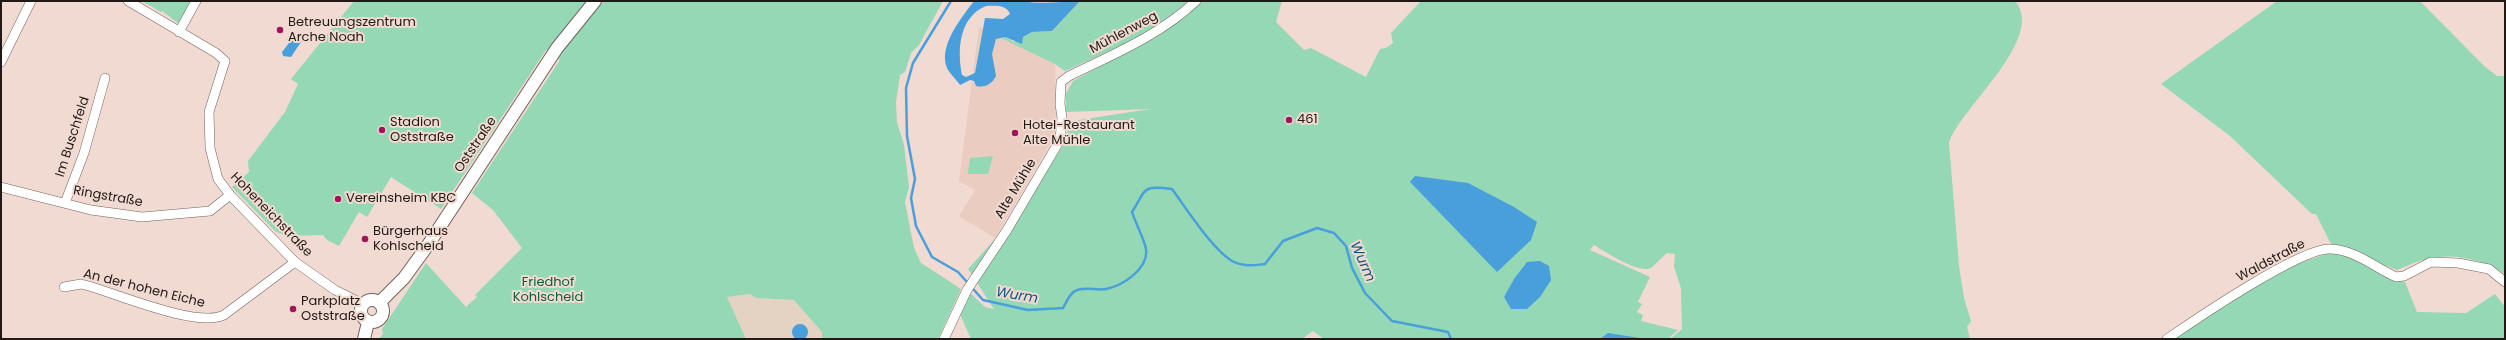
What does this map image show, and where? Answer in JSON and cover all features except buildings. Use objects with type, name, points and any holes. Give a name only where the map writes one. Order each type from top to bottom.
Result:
[{"type":"street","points":[[1,62],[31,1]]},
{"type":"street","name":"Hoheneichstraße","points":[[128,1],[216,54],[225,61],[224,71],[212,99],[209,126],[214,166],[218,179],[230,195],[296,262],[335,290],[363,304]]},
{"type":"street","points":[[179,32],[196,1]]},
{"type":"street","name":"Oststraße","points":[[379,303],[404,278],[428,245],[557,48],[595,1]]},
{"type":"street","name":"Mühlenweg","points":[[1061,82],[1069,76],[1149,37],[1179,17],[1196,1]]},
{"type":"street","name":"Im Buschfeld","points":[[65,203],[84,153],[105,78]]},
{"type":"street","name":"Alte Mühle","points":[[944,339],[966,290],[1007,230],[1060,140],[1062,118],[1060,104],[1061,82]]},
{"type":"street","name":"Ringstraße","points":[[1,187],[65,203],[128,216],[157,217],[210,211],[230,195]]},
{"type":"street","name":"Waldstraße","points":[[2167,339],[2274,271],[2298,259],[2328,249],[2350,253],[2396,277],[2404,276],[2431,262],[2458,263],[2489,270],[2505,282]]},
{"type":"street","name":"An der hohen Eiche","points":[[64,287],[80,284],[90,286],[186,316],[210,319],[224,315],[296,262]]},
{"type":"street","points":[[369,300],[379,303],[383,310],[381,318],[375,322],[368,322],[361,315],[363,304],[369,300]]},
{"type":"street","points":[[364,339],[368,322]]},
{"type":"shaded area","points":[[979,27],[1055,63],[1056,134],[995,238],[959,216],[975,190],[959,181]]},
{"type":"shaded area","points":[[750,294],[756,298],[794,300],[822,332],[822,339],[746,339],[727,297]]},
{"type":"green space","points":[[142,1],[192,1],[182,21],[178,23],[162,11],[161,12]]},
{"type":"green space","name":"Friedhof Kohlscheid","points":[[354,1],[943,1],[919,45],[911,53],[905,72],[900,75],[896,102],[897,122],[904,145],[909,187],[905,202],[914,248],[921,263],[961,289],[938,339],[822,339],[822,332],[794,300],[756,298],[750,294],[727,297],[746,339],[379,339],[383,334],[382,329],[426,263],[466,307],[477,297],[475,295],[522,248],[493,210],[472,193],[560,60],[546,50],[441,209],[391,177],[367,217],[359,212],[339,246],[327,240],[323,235],[286,236],[275,231],[232,187],[249,172],[248,161],[285,112],[298,84],[291,79]]},
{"type":"green space","points":[[1080,1],[1189,1],[1175,13],[1146,32],[1114,49],[1065,71],[1055,64],[1001,38],[1005,37],[1014,42],[1032,32],[1052,31]]},
{"type":"green space","points":[[1203,1],[1282,1],[1276,22],[1304,50],[1311,48],[1366,77],[1380,49],[1386,48],[1393,43],[1391,33],[1421,1],[2015,1],[2022,16],[2020,34],[2011,53],[1998,73],[1956,129],[1949,143],[1959,266],[1964,298],[1971,321],[1967,327],[1970,339],[1670,339],[1682,329],[1681,288],[1674,267],[1675,254],[1667,253],[1651,268],[1646,269],[1639,268],[1622,261],[1594,245],[1590,250],[1650,277],[1638,302],[1642,304],[1637,312],[1643,315],[1641,321],[1678,330],[1668,339],[1324,339],[1313,331],[1302,339],[971,339],[960,314],[968,291],[985,307],[994,309],[968,269],[1026,205],[1064,144],[1068,129],[1079,120],[1151,109],[1066,112],[1066,94],[1073,81],[1164,32]]},
{"type":"green space","points":[[2277,1],[2420,1],[2484,66],[2497,76],[2505,76],[2505,274],[2478,261],[2447,256],[2423,260],[2397,270],[2331,244],[2316,214],[2312,214],[2230,136],[2161,84]]},
{"type":"green space","points":[[993,156],[988,174],[968,174],[970,158]]},
{"type":"green space","points":[[2329,253],[2349,255],[2383,274],[2405,282],[2417,312],[2466,313],[2495,294],[2505,307],[2505,339],[2173,339],[2252,288],[2294,265]]},
{"type":"water","points":[[974,1],[1026,1],[1044,3],[1080,1],[1052,31],[1032,32],[1023,37],[1022,44],[1005,37],[996,39],[992,54],[996,76],[985,86],[976,86],[974,81],[970,80],[960,85],[947,68],[945,59],[946,50],[948,41],[958,23]],"holes":[[[986,6],[1003,7],[1010,14],[1003,19],[985,18],[975,73],[966,77],[962,75],[960,65],[960,45],[962,35],[970,18],[977,11]]]},
{"type":"water","points":[[305,36],[291,57],[283,56],[282,52],[292,39]]},
{"type":"water","points":[[1415,176],[1468,183],[1514,207],[1537,222],[1531,240],[1497,272],[1410,182]]},
{"type":"water","points":[[1540,261],[1549,266],[1551,280],[1540,297],[1527,309],[1511,309],[1504,297],[1514,279],[1527,262]]},
{"type":"water","points":[[800,324],[806,326],[808,332],[806,338],[800,340],[794,338],[792,332],[794,326]]},
{"type":"water","points":[[1608,333],[1646,339],[1600,339]]},
{"type":"waterway","name":"Wurm","points":[[951,1],[913,63],[906,88],[907,136],[915,179],[911,198],[916,226],[932,257],[958,272],[983,300],[1028,310],[1063,308],[1070,296],[1075,291],[1083,289],[1106,289],[1126,280],[1139,270],[1146,256],[1146,249],[1132,212],[1146,190],[1150,188],[1162,188],[1172,189],[1209,240],[1226,257],[1238,264],[1265,264],[1283,241],[1317,228],[1334,233],[1346,246],[1352,268],[1365,293],[1392,321],[1448,332],[1451,339]]},
{"type":"place","name":"Betreuungszentrum Arche Noah","points":[[280,30]]},
{"type":"place","name":"461","points":[[1289,120]]},
{"type":"place","name":"Stadion Oststraße","points":[[382,130]]},
{"type":"place","name":"Hotel-Restaurant Alte Mühle","points":[[1015,133]]},
{"type":"place","name":"Vereinsheim KBC","points":[[338,199]]},
{"type":"place","name":"Bürgerhaus Kohlscheid","points":[[365,239]]},
{"type":"place","name":"Parkplatz Oststraße","points":[[293,309]]}]
